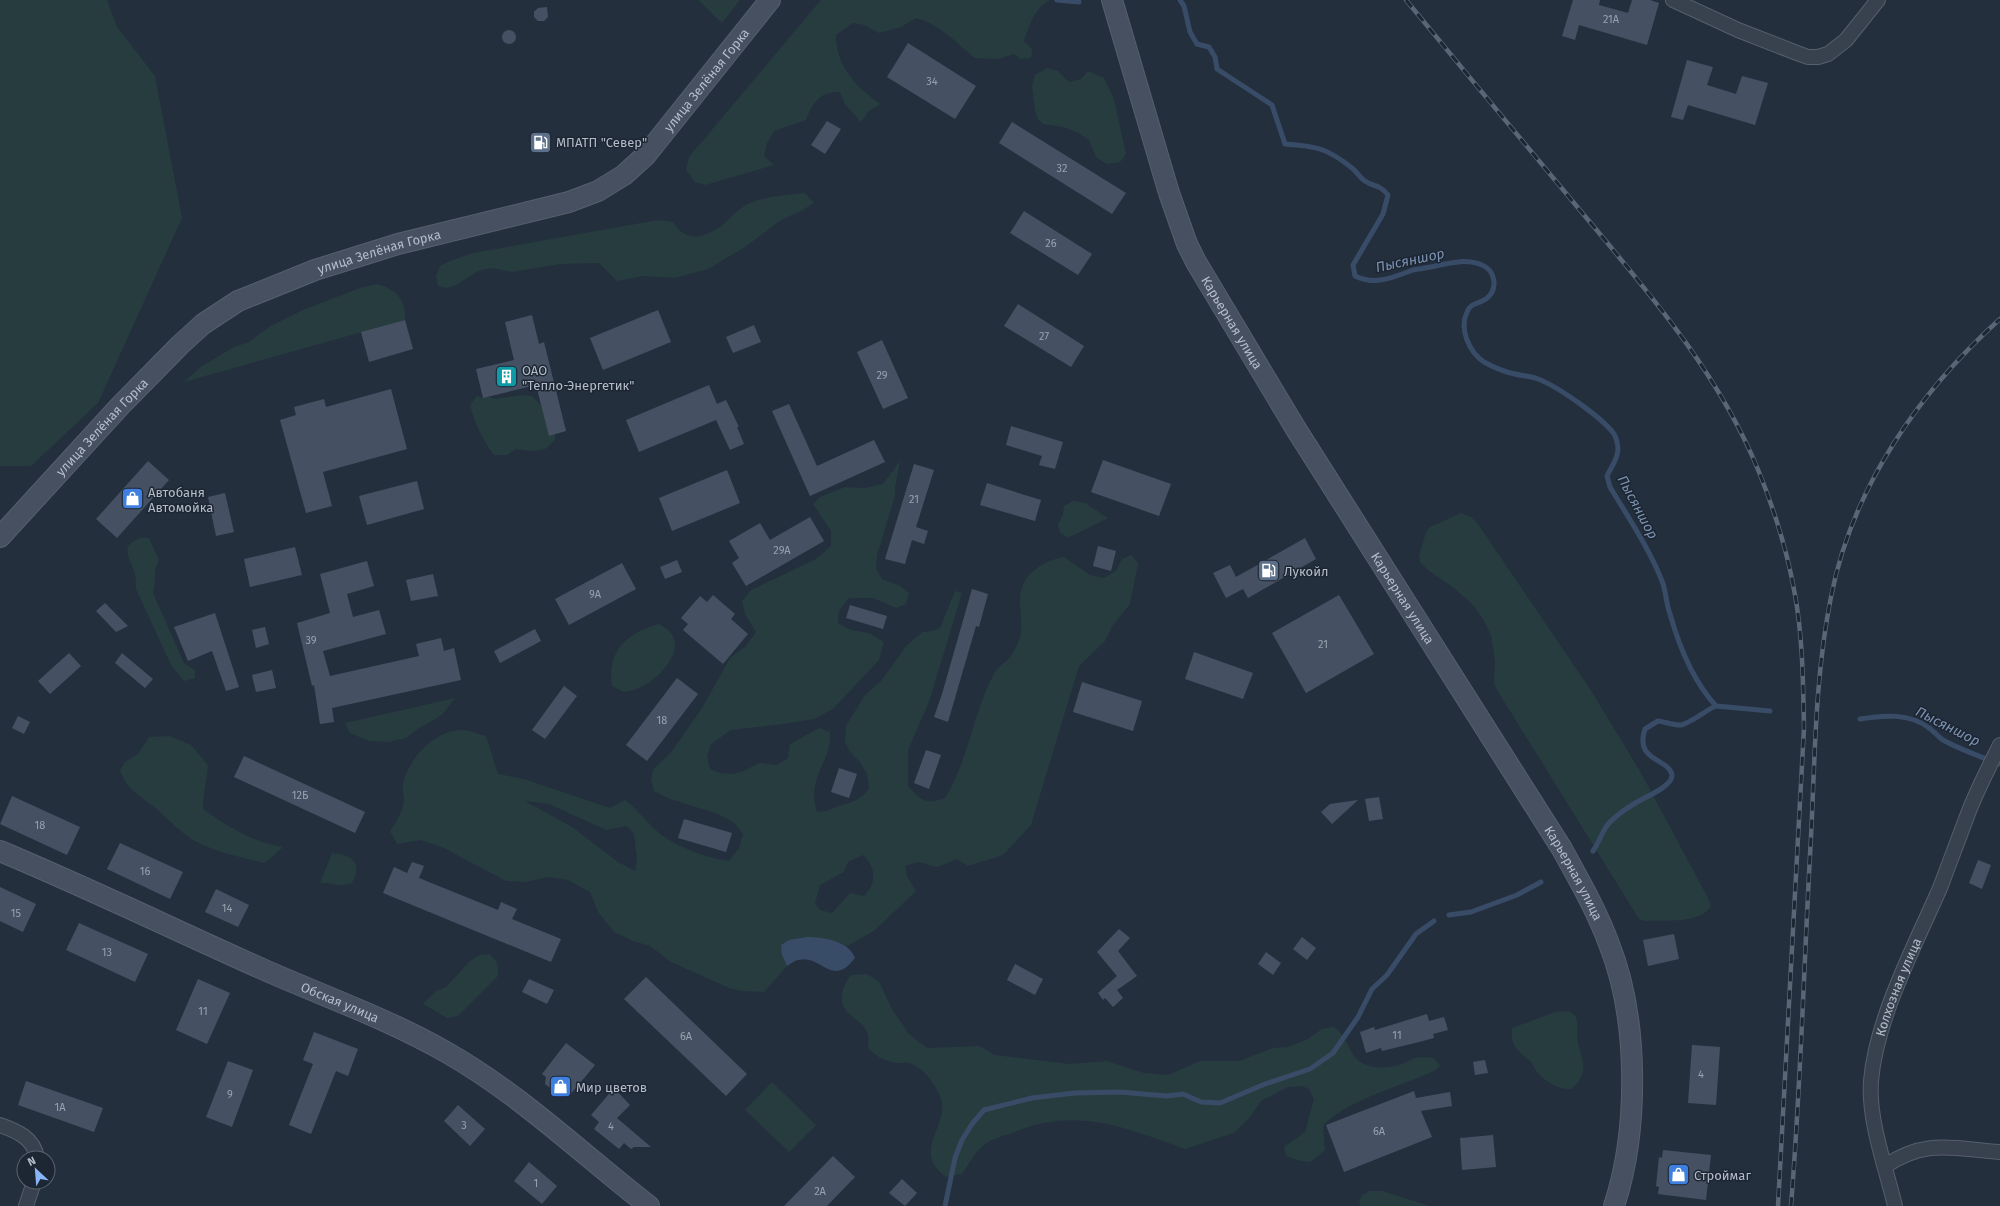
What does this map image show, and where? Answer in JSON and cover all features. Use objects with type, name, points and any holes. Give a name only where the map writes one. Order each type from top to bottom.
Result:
[{"type":"street","name":"улица Зелёная Горка","points":[[0,537],[110,417],[180,345],[203,324],[238,301],[315,270],[398,244],[569,202],[598,192],[624,176],[646,155],[770,0]]},
{"type":"street","name":"Карьерная улица","points":[[1112,0],[1169,193],[1187,244],[1196,262],[1296,429],[1562,849],[1592,904],[1610,944],[1620,976],[1626,1012],[1632,1081],[1630,1133],[1614,1206]]},
{"type":"street","points":[[1673,0],[1738,30],[1808,57],[1818,57],[1828,54],[1841,44],[1878,0]]},
{"type":"street","name":"Колхозная улица","points":[[1895,1206],[1874,1123],[1871,1081],[1879,1040],[1895,990],[1941,885],[1984,778],[2000,745]]},
{"type":"street","name":"Обская улица","points":[[0,851],[80,884],[261,968],[382,1020],[446,1052],[502,1089],[648,1206]]},
{"type":"street","points":[[0,1125],[11,1128],[27,1138],[32,1144],[34,1150]]},
{"type":"street","points":[[1885,1166],[1909,1152],[1923,1148],[1942,1146],[2000,1152]]},
{"type":"street","points":[[26,1206],[31,1190]]},
{"type":"green space","points":[[0,0],[107,0],[117,27],[155,76],[182,218],[98,403],[31,466],[0,466]]},
{"type":"green space","points":[[698,0],[740,0],[722,23]]},
{"type":"green space","points":[[821,0],[1050,0],[1036,12],[1024,41],[1032,49],[1031,58],[1020,59],[1014,54],[998,59],[975,58],[941,30],[916,18],[901,27],[879,33],[864,25],[853,23],[836,35],[840,57],[849,75],[863,90],[880,104],[868,112],[861,122],[845,104],[840,92],[833,92],[822,96],[815,103],[806,120],[774,131],[767,143],[764,156],[774,165],[705,185],[695,182],[686,170],[689,157]]},
{"type":"green space","points":[[1047,68],[1058,71],[1069,82],[1081,79],[1088,71],[1104,78],[1114,99],[1126,154],[1120,162],[1107,164],[1096,157],[1089,140],[1077,132],[1063,127],[1043,124],[1038,119],[1035,110],[1032,86],[1035,75]]},
{"type":"green space","points":[[805,193],[814,203],[781,220],[745,247],[708,269],[675,278],[644,276],[617,281],[599,263],[560,264],[512,272],[491,268],[478,271],[456,285],[447,288],[438,286],[436,276],[440,266],[473,253],[658,220],[673,222],[683,233],[701,236],[708,234],[721,226],[750,203],[770,197]]},
{"type":"green space","points":[[377,284],[390,289],[402,301],[405,320],[184,382],[202,366],[234,347],[249,342],[269,327],[303,310],[360,288]]},
{"type":"green space","points":[[522,395],[532,396],[542,406],[555,427],[555,440],[545,449],[531,451],[516,449],[507,455],[494,455],[479,431],[470,405],[477,396],[483,398],[487,396],[494,399]]},
{"type":"green space","points":[[900,461],[895,487],[895,496],[877,555],[876,568],[882,579],[900,586],[909,593],[906,604],[896,608],[873,598],[849,598],[839,611],[838,623],[851,630],[869,633],[884,642],[879,660],[833,709],[814,719],[731,730],[711,744],[707,756],[710,769],[720,773],[732,774],[744,771],[759,763],[777,765],[788,758],[790,744],[819,728],[830,732],[830,743],[815,789],[814,799],[817,812],[826,811],[859,799],[869,789],[867,774],[860,762],[850,752],[845,742],[846,726],[865,695],[881,681],[907,645],[923,632],[940,628],[955,591],[962,593],[929,702],[908,750],[908,786],[916,795],[924,800],[933,801],[945,798],[960,768],[981,703],[995,672],[1010,657],[1020,638],[1021,592],[1023,584],[1028,577],[1040,566],[1064,557],[1090,575],[1104,578],[1116,571],[1122,559],[1131,555],[1138,563],[1130,604],[1113,625],[1105,641],[1079,666],[1031,825],[1003,855],[968,866],[957,859],[937,867],[918,862],[905,866],[907,876],[916,891],[874,931],[847,946],[840,944],[782,955],[787,966],[764,992],[742,991],[729,988],[671,962],[650,946],[633,941],[614,932],[598,912],[590,892],[568,880],[548,877],[526,882],[506,881],[442,847],[421,840],[397,844],[390,831],[402,809],[404,801],[403,783],[411,764],[417,755],[433,740],[452,731],[462,730],[471,731],[486,736],[498,774],[524,779],[610,808],[625,800],[635,808],[653,828],[670,841],[712,858],[729,861],[739,848],[743,834],[733,822],[718,814],[670,799],[654,791],[651,780],[653,770],[672,751],[702,708],[730,658],[745,647],[756,632],[745,614],[742,601],[751,590],[816,559],[831,546],[831,531],[813,504],[820,497],[845,487],[865,488],[883,484]],"holes":[[[525,801],[549,804],[606,830],[627,826],[634,834],[637,859],[635,871],[618,862],[572,827]],[[863,855],[870,865],[873,875],[873,880],[868,891],[864,896],[850,893],[832,913],[820,910],[815,903],[820,885],[844,872],[848,862]]]},
{"type":"green space","points":[[1073,501],[1085,503],[1108,518],[1068,537],[1060,533],[1058,525],[1063,514],[1064,506]]},
{"type":"green space","points":[[1461,513],[1471,517],[1478,524],[1592,692],[1641,773],[1708,898],[1711,906],[1706,912],[1699,916],[1682,920],[1646,921],[1639,919],[1497,690],[1494,683],[1495,662],[1491,635],[1483,619],[1473,605],[1454,588],[1428,570],[1420,562],[1419,556],[1426,532],[1430,527]]},
{"type":"green space","points":[[140,538],[149,538],[159,560],[155,570],[153,593],[184,663],[195,670],[195,678],[184,681],[171,665],[136,589],[135,573],[129,558],[128,547]]},
{"type":"green space","points":[[659,624],[668,630],[674,639],[675,647],[673,656],[668,664],[654,679],[639,688],[624,692],[612,686],[611,674],[613,663],[616,653],[621,645],[628,638],[637,633]]},
{"type":"green space","points":[[455,698],[442,715],[416,730],[406,738],[388,742],[369,741],[350,733],[345,723]]},
{"type":"green space","points":[[170,736],[191,745],[208,765],[203,809],[241,833],[261,841],[283,847],[265,863],[214,850],[195,841],[183,833],[129,787],[120,770],[125,762],[138,754],[149,737]]},
{"type":"green space","points":[[332,853],[346,856],[354,861],[356,870],[352,883],[339,885],[320,883]]},
{"type":"green space","points":[[489,954],[497,964],[497,977],[458,1016],[447,1018],[423,1004],[436,991],[446,987],[469,962],[479,955]]},
{"type":"green space","points":[[867,974],[879,982],[892,1009],[909,1034],[927,1048],[979,1046],[995,1055],[1069,1064],[1107,1061],[1144,1073],[1168,1075],[1200,1061],[1239,1061],[1273,1048],[1288,1047],[1308,1039],[1322,1029],[1334,1027],[1342,1034],[1351,1051],[1361,1063],[1373,1067],[1386,1067],[1399,1065],[1415,1058],[1424,1057],[1434,1058],[1440,1066],[1434,1071],[1421,1077],[1360,1101],[1333,1117],[1323,1126],[1325,1150],[1310,1162],[1301,1161],[1286,1156],[1284,1147],[1305,1132],[1314,1099],[1309,1089],[1302,1086],[1288,1087],[1261,1101],[1251,1116],[1234,1133],[1185,1149],[1120,1127],[1079,1120],[1057,1121],[1035,1125],[990,1141],[984,1145],[972,1158],[962,1174],[946,1177],[936,1168],[931,1158],[933,1138],[941,1119],[942,1109],[941,1099],[937,1089],[930,1079],[917,1067],[909,1063],[886,1060],[879,1057],[868,1048],[867,1032],[861,1024],[847,1012],[842,1003],[842,993],[851,975]]},
{"type":"green space","points":[[1569,1011],[1573,1013],[1576,1018],[1578,1043],[1583,1063],[1582,1075],[1572,1089],[1557,1087],[1548,1082],[1536,1071],[1530,1061],[1516,1048],[1512,1040],[1512,1028],[1555,1012]]},
{"type":"green space","points":[[772,1082],[816,1125],[789,1152],[745,1110]]},
{"type":"green space","points":[[1370,1191],[1382,1191],[1430,1206],[1361,1206],[1359,1202],[1362,1195]]},
{"type":"water","points":[[807,937],[828,939],[842,944],[852,952],[855,958],[847,967],[839,971],[833,971],[806,959],[797,960],[787,966],[782,955],[781,945],[789,940]]},
{"type":"building","points":[[1573,0],[1600,0],[1599,5],[1628,13],[1632,0],[1650,0],[1659,3],[1647,45],[1579,25],[1575,40],[1562,36]]},
{"type":"building","points":[[547,7],[548,17],[544,21],[538,21],[534,17],[534,12],[538,8]]},
{"type":"building","points":[[509,30],[514,32],[516,37],[514,42],[509,44],[504,42],[502,37],[504,32]]},
{"type":"building","points":[[908,43],[976,86],[955,119],[887,77]]},
{"type":"building","points":[[1687,60],[1713,67],[1707,85],[1736,94],[1742,76],[1768,83],[1755,125],[1688,105],[1683,120],[1671,117]]},
{"type":"building","points":[[827,121],[841,129],[825,154],[811,145]]},
{"type":"building","points":[[1012,122],[1126,193],[1112,214],[999,143]]},
{"type":"building","points":[[1024,211],[1092,254],[1078,275],[1010,233]]},
{"type":"building","points":[[1018,304],[1084,346],[1071,367],[1004,326]]},
{"type":"building","points":[[658,310],[671,342],[603,370],[590,338]]},
{"type":"building","points":[[532,315],[539,344],[544,342],[566,431],[549,436],[536,385],[483,398],[476,369],[514,360],[505,322]]},
{"type":"building","points":[[405,320],[413,349],[369,362],[361,332]]},
{"type":"building","points":[[754,325],[761,342],[733,353],[726,337]]},
{"type":"building","points":[[882,340],[908,398],[883,409],[857,352]]},
{"type":"building","points":[[709,385],[717,404],[726,400],[739,427],[737,427],[744,444],[730,450],[716,420],[639,452],[626,420]]},
{"type":"building","points":[[391,389],[407,449],[323,472],[332,506],[306,513],[280,420],[296,415],[294,407],[324,399],[326,407]]},
{"type":"building","points":[[789,404],[817,466],[874,440],[885,462],[810,496],[772,411]]},
{"type":"building","points":[[1011,426],[1063,442],[1055,469],[1039,465],[1042,456],[1006,445]]},
{"type":"building","points":[[1103,460],[1171,484],[1159,516],[1091,492]]},
{"type":"building","name":"Автобаня Автомойка","points":[[148,461],[169,480],[117,538],[96,519]]},
{"type":"building","points":[[914,464],[934,470],[916,527],[928,531],[924,544],[912,540],[905,564],[885,559]]},
{"type":"building","points":[[727,470],[740,503],[672,531],[659,498]]},
{"type":"building","points":[[417,481],[424,509],[367,525],[359,496]]},
{"type":"building","points":[[987,483],[1041,500],[1035,521],[980,505]]},
{"type":"building","points":[[225,493],[234,532],[216,536],[208,497]]},
{"type":"building","points":[[810,517],[824,541],[746,586],[732,563],[739,558],[729,541],[760,523],[770,540]]},
{"type":"building","points":[[1305,538],[1316,559],[1248,598],[1243,589],[1226,598],[1213,573],[1230,565],[1236,577]]},
{"type":"building","points":[[1098,546],[1116,551],[1111,571],[1093,566]]},
{"type":"building","points":[[295,547],[302,575],[250,587],[244,559]]},
{"type":"building","points":[[677,560],[682,572],[665,579],[660,567]]},
{"type":"building","points":[[367,561],[374,586],[347,594],[353,617],[379,610],[386,634],[323,651],[330,676],[419,656],[416,644],[441,638],[444,651],[454,648],[461,680],[332,708],[334,722],[320,724],[314,685],[312,686],[297,623],[330,613],[320,574]]},
{"type":"building","points":[[622,563],[636,589],[569,625],[555,599]]},
{"type":"building","points":[[433,574],[438,596],[411,601],[406,580]]},
{"type":"building","points":[[972,589],[988,594],[979,627],[976,626],[948,722],[934,717]]},
{"type":"building","points":[[713,595],[735,614],[731,619],[748,634],[723,664],[683,630],[688,624],[681,618],[700,596],[707,602]]},
{"type":"building","points":[[1339,595],[1374,654],[1306,693],[1272,633]]},
{"type":"building","points":[[105,603],[128,626],[116,632],[96,611]]},
{"type":"building","points":[[850,605],[887,616],[883,629],[846,618]]},
{"type":"building","points":[[215,613],[239,687],[226,691],[212,651],[188,661],[174,627]]},
{"type":"building","points":[[265,627],[269,644],[256,648],[252,630]]},
{"type":"building","points":[[535,629],[541,641],[500,663],[494,651]]},
{"type":"building","points":[[1194,652],[1253,673],[1243,699],[1185,679]]},
{"type":"building","points":[[69,653],[81,666],[50,694],[38,681]]},
{"type":"building","points":[[122,653],[153,679],[145,688],[115,663]]},
{"type":"building","points":[[272,670],[276,688],[256,692],[252,675]]},
{"type":"building","points":[[677,678],[698,694],[647,761],[626,745]]},
{"type":"building","points":[[1082,682],[1142,701],[1133,731],[1073,712]]},
{"type":"building","points":[[564,686],[577,696],[545,739],[532,730]]},
{"type":"building","points":[[18,716],[30,722],[24,734],[12,728]]},
{"type":"building","points":[[926,750],[941,755],[929,789],[914,783]]},
{"type":"building","points":[[244,756],[365,812],[355,833],[234,777]]},
{"type":"building","points":[[839,768],[857,774],[849,798],[831,792]]},
{"type":"building","points":[[12,796],[80,827],[67,855],[0,824]]},
{"type":"building","points":[[1379,797],[1383,819],[1369,821],[1365,799]]},
{"type":"building","points":[[1358,800],[1332,824],[1321,812],[1330,804]]},
{"type":"building","points":[[684,819],[732,833],[726,852],[678,838]]},
{"type":"building","points":[[120,843],[183,872],[170,899],[107,869]]},
{"type":"building","points":[[1978,860],[1991,865],[1982,889],[1969,883]]},
{"type":"building","points":[[412,862],[424,866],[419,878],[498,910],[501,902],[517,909],[512,919],[561,939],[551,962],[383,893],[394,867],[407,873]]},
{"type":"building","points":[[0,887],[36,904],[23,932],[0,921]]},
{"type":"building","points":[[216,889],[249,905],[238,927],[205,912]]},
{"type":"building","points":[[79,923],[148,954],[135,982],[66,950]]},
{"type":"building","points":[[1119,929],[1130,938],[1118,951],[1137,976],[1117,990],[1123,998],[1113,1007],[1105,998],[1103,1000],[1098,993],[1117,976],[1097,952]]},
{"type":"building","points":[[1674,934],[1679,959],[1648,966],[1643,940]]},
{"type":"building","points":[[1302,937],[1316,948],[1307,960],[1293,949]]},
{"type":"building","points":[[1266,952],[1281,963],[1273,975],[1258,964]]},
{"type":"building","points":[[1015,964],[1043,979],[1035,995],[1007,980]]},
{"type":"building","points":[[646,977],[747,1074],[726,1096],[624,999]]},
{"type":"building","points":[[198,979],[230,993],[207,1044],[176,1030]]},
{"type":"building","points":[[529,979],[554,990],[547,1004],[522,992]]},
{"type":"building","points":[[1427,1014],[1429,1021],[1444,1017],[1448,1030],[1433,1034],[1434,1038],[1382,1051],[1381,1048],[1366,1053],[1360,1032],[1374,1027],[1375,1030]]},
{"type":"building","points":[[314,1032],[358,1049],[348,1076],[336,1071],[311,1134],[289,1125],[313,1064],[303,1060]]},
{"type":"building","points":[[566,1043],[595,1065],[570,1095],[567,1092],[560,1095],[545,1084],[546,1077],[542,1074]]},
{"type":"building","points":[[1692,1045],[1720,1047],[1716,1105],[1688,1103]]},
{"type":"building","points":[[1485,1060],[1488,1073],[1475,1075],[1473,1062]]},
{"type":"building","points":[[228,1061],[253,1070],[232,1127],[206,1117]]},
{"type":"building","points":[[26,1081],[103,1108],[94,1132],[18,1105]]},
{"type":"building","points":[[614,1088],[630,1105],[617,1118],[651,1147],[634,1147],[631,1149],[624,1143],[619,1149],[594,1129],[599,1122],[591,1115]]},
{"type":"building","points":[[1414,1091],[1416,1098],[1450,1092],[1452,1106],[1421,1111],[1432,1137],[1344,1172],[1326,1125]]},
{"type":"building","points":[[458,1105],[485,1129],[470,1146],[444,1121]]},
{"type":"building","points":[[1493,1135],[1496,1167],[1462,1170],[1460,1138]]},
{"type":"building","points":[[1663,1150],[1711,1155],[1706,1200],[1658,1194],[1659,1187],[1656,1186],[1659,1157],[1662,1158]]},
{"type":"building","points":[[833,1156],[855,1177],[827,1206],[784,1206]]},
{"type":"building","points":[[529,1162],[557,1186],[542,1204],[514,1181]]},
{"type":"building","points":[[902,1179],[917,1193],[905,1206],[889,1193]]},
{"type":"waterway","name":"Пысяншор","points":[[1057,0],[1079,2]]},
{"type":"waterway","name":"Пысяншор","points":[[1180,0],[1184,6],[1190,32],[1197,44],[1209,47],[1215,57],[1217,69],[1272,105],[1285,144],[1313,147],[1328,152],[1352,168],[1363,180],[1379,187],[1388,195],[1383,214],[1353,265],[1355,276],[1362,279],[1377,280],[1413,270],[1461,262],[1482,265],[1490,271],[1494,280],[1493,290],[1486,299],[1471,306],[1465,319],[1465,333],[1470,346],[1479,358],[1491,366],[1507,372],[1535,378],[1556,388],[1590,411],[1614,434],[1617,441],[1618,453],[1616,460],[1607,476],[1610,487],[1638,533],[1657,569],[1682,651],[1700,686],[1716,706],[1770,711]]},
{"type":"waterway","points":[[1593,851],[1606,827],[1612,820],[1629,807],[1664,787],[1671,779],[1672,775],[1670,769],[1648,754],[1644,748],[1643,740],[1645,729],[1658,721],[1680,725],[1716,706]]},
{"type":"waterway","name":"Пысяншор","points":[[1860,719],[1896,716],[1913,720],[1922,723],[1941,739],[1950,744],[2000,764]]},
{"type":"waterway","points":[[1449,915],[1471,912],[1517,895],[1541,882]]},
{"type":"waterway","points":[[945,1206],[955,1158],[962,1140],[972,1124],[984,1110],[1032,1098],[1075,1093],[1120,1092],[1167,1096],[1183,1094],[1201,1102],[1220,1103],[1265,1084],[1310,1069],[1333,1053],[1358,1017],[1372,989],[1387,975],[1416,934],[1434,921]]},
{"type":"railway","points":[[1406,0],[1634,275],[1682,337],[1704,369],[1743,436],[1759,472],[1776,518],[1789,564],[1798,612],[1802,662],[1804,728],[1778,1206]]},
{"type":"railway","points":[[1791,1206],[1800,1068],[1816,717],[1822,657],[1831,597],[1841,557],[1855,518],[1872,480],[1893,444],[1916,410],[1942,378],[1970,347],[2000,319]]},
{"type":"place","name":"МПАТП \"Север\"","points":[[541,142]]},
{"type":"place","name":"ОАО \"Тепло-Энергетик\"","points":[[506,377]]},
{"type":"place","name":"Автобаня Автомойка","points":[[133,499]]},
{"type":"place","name":"Лукойл","points":[[1269,571]]},
{"type":"place","name":"Мир цветов","points":[[561,1087]]},
{"type":"place","name":"Строймаг","points":[[1679,1175]]}]
